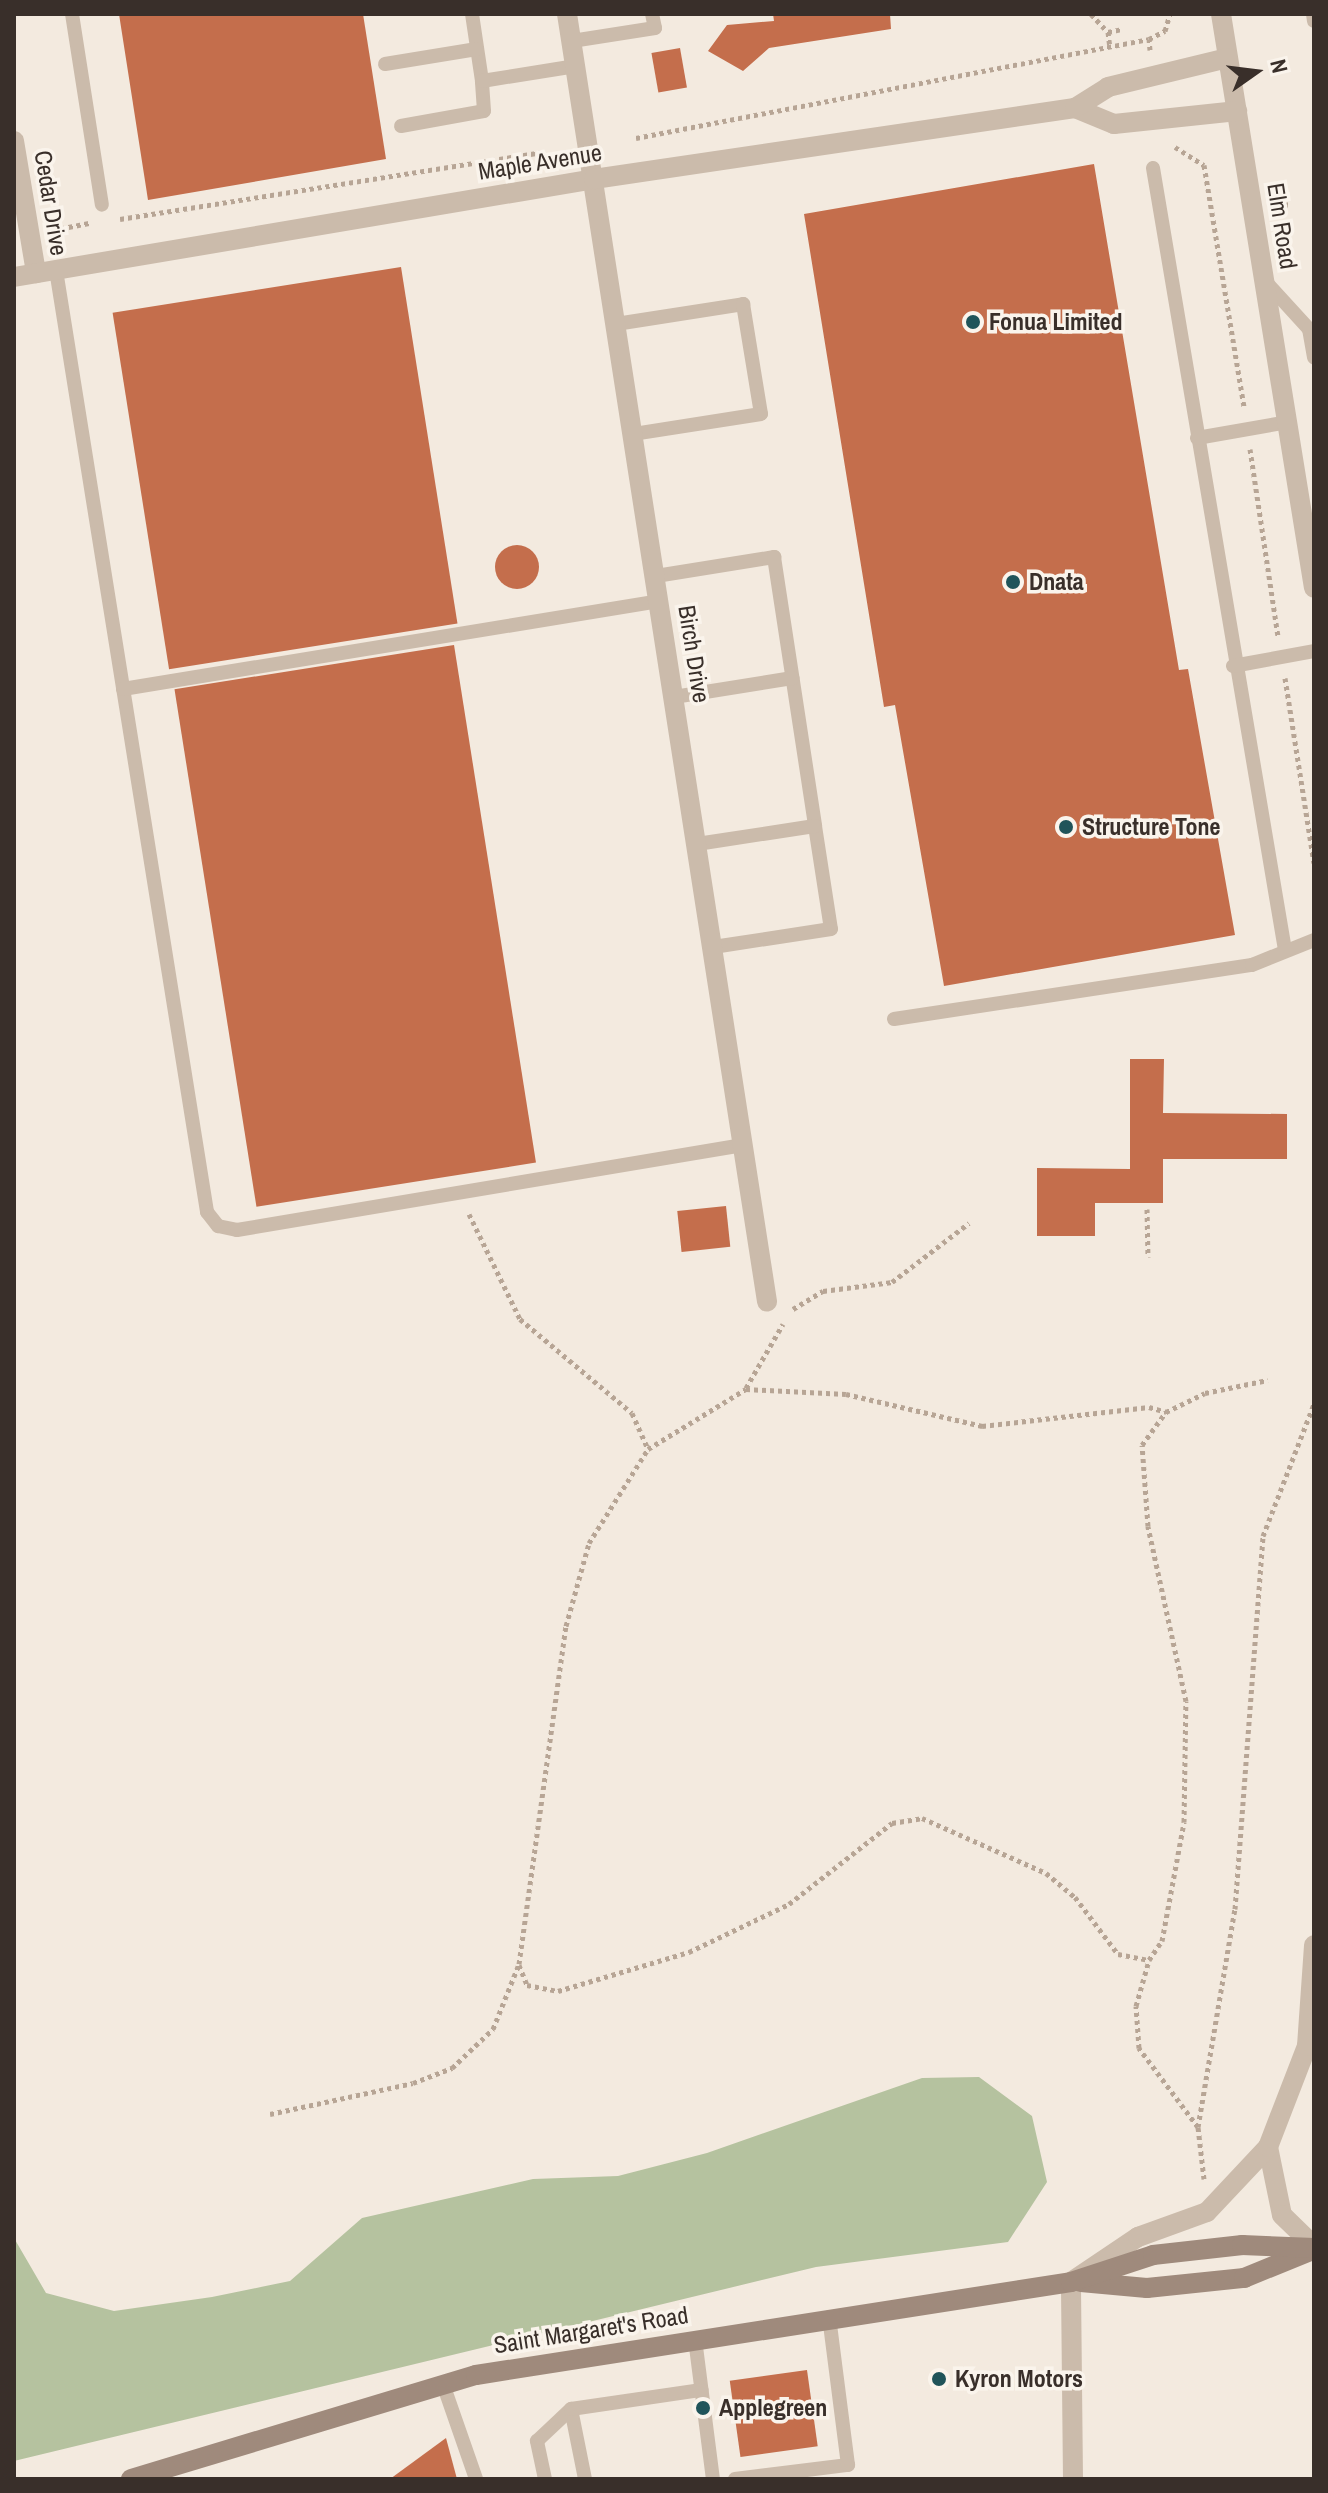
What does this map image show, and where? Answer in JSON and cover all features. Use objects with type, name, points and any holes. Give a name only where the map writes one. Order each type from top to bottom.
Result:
[{"type":"main road","name":"Saint Margaret's Road","points":[[131,2479],[443,2384],[829,2317],[1071,2282],[1153,2255],[1242,2245],[1314,2248]]},
{"type":"main road","name":"Saint Margaret's Road","points":[[1071,2282],[1147,2288],[1231,2280],[1314,2248]]},
{"type":"street","name":"Birch Drive","points":[[567,14],[767,1302]]},
{"type":"street","name":"Elm Road","points":[[1221,14],[1288,422],[1306,491],[1314,588]]},
{"type":"street","name":"Maple Avenue","points":[[14,277],[594,179],[1075,108],[1108,87],[1228,58]]},
{"type":"street","points":[[1075,108],[1114,124],[1237,111]]},
{"type":"street","name":"Cedar Drive","points":[[14,141],[30,235],[46,272]]},
{"type":"street","points":[[1073,2479],[1071,2282],[1138,2237],[1207,2212],[1268,2147],[1307,2046],[1314,1945]]},
{"type":"street","points":[[1307,2046],[1314,2076]]},
{"type":"street","points":[[1268,2147],[1282,2215],[1314,2248]]},
{"type":"lane","points":[[72,14],[102,205]]},
{"type":"lane","points":[[401,126],[484,111],[472,14]]},
{"type":"lane","points":[[572,41],[655,28],[652,14]]},
{"type":"lane","points":[[1313,14],[1314,21]]},
{"type":"lane","points":[[385,64],[477,49]]},
{"type":"lane","points":[[482,81],[576,66]]},
{"type":"lane","points":[[1153,168],[1233,666],[1285,950]]},
{"type":"lane","points":[[46,272],[123,689],[207,1212],[218,1226],[237,1230],[743,1145]]},
{"type":"lane","points":[[1265,281],[1309,329],[1314,358]]},
{"type":"lane","points":[[616,324],[743,304],[761,414],[633,434]]},
{"type":"lane","points":[[1197,438],[1288,422]]},
{"type":"lane","points":[[656,576],[774,557],[831,929],[713,947]]},
{"type":"lane","points":[[123,689],[659,601]]},
{"type":"lane","points":[[1233,666],[1314,651]]},
{"type":"lane","points":[[674,697],[792,678]]},
{"type":"lane","points":[[697,844],[815,826]]},
{"type":"lane","points":[[894,1019],[1252,965],[1314,940]]},
{"type":"lane","points":[[829,2317],[848,2465],[858,2479]]},
{"type":"lane","points":[[695,2339],[713,2479]]},
{"type":"lane","points":[[443,2384],[476,2479]]},
{"type":"lane","points":[[545,2479],[537,2441],[571,2409],[702,2390]]},
{"type":"lane","points":[[571,2409],[585,2479]]},
{"type":"lane","points":[[735,2479],[848,2465]]},
{"type":"path","points":[[1091,14],[1108,32],[1110,48]]},
{"type":"path","points":[[1108,32],[1122,29]]},
{"type":"path","points":[[636,138],[1149,39]]},
{"type":"path","points":[[112,220],[545,152]]},
{"type":"path","points":[[30,235],[97,222]]},
{"type":"path","points":[[465,1203],[520,1319],[632,1413],[648,1449]]},
{"type":"path","points":[[1147,1209],[1148,1257]]},
{"type":"path","points":[[270,2114],[452,2068],[493,2029],[519,1964],[566,1626],[589,1543],[648,1449],[746,1389],[797,1304],[823,1291],[892,1282],[969,1223]]},
{"type":"path","points":[[1198,2127],[1139,2048],[1136,2006],[1149,1960],[1162,1941],[1184,1822],[1186,1701],[1148,1526],[1142,1445],[1166,1412],[1205,1393],[1268,1380]]},
{"type":"path","points":[[746,1389],[846,1394],[982,1426],[1149,1407],[1166,1412]]},
{"type":"path","points":[[1207,2212],[1198,2127],[1235,1909],[1263,1536],[1314,1404]]},
{"type":"path","points":[[519,1964],[527,1985],[558,1991],[689,1952],[789,1904],[892,1823],[922,1818],[1046,1873],[1075,1897],[1118,1954],[1149,1960]]},
{"type":"green space","points":[[979,2077],[1032,2116],[1047,2182],[1008,2242],[816,2267],[14,2461],[14,2238],[46,2293],[114,2311],[212,2297],[290,2281],[362,2218],[533,2179],[618,2176],[707,2153],[922,2078]]},
{"type":"building","points":[[119,14],[363,14],[386,159],[148,200]]},
{"type":"building","points":[[773,14],[890,14],[891,29],[769,48],[743,71],[708,51],[727,25],[774,21]]},
{"type":"building","points":[[680,48],[687,87],[658,92],[651,53]]},
{"type":"building","points":[[1094,164],[1179,670],[1188,669],[1235,935],[944,986],[895,705],[884,707],[804,214]]},
{"type":"building","points":[[401,267],[457,624],[169,669],[113,313]]},
{"type":"building","points":[[517,545],[533,551],[539,567],[533,583],[517,589],[501,583],[495,567],[501,551]]},
{"type":"building","points":[[454,645],[536,1163],[256,1207],[174,689]]},
{"type":"building","points":[[1130,1059],[1164,1059],[1163,1113],[1287,1114],[1287,1159],[1163,1159],[1163,1203],[1095,1203],[1095,1236],[1037,1236],[1037,1168],[1130,1169]]},
{"type":"building","points":[[726,1206],[730,1247],[682,1252],[677,1211]]},
{"type":"building","points":[[807,2370],[818,2446],[740,2457],[730,2381]]},
{"type":"building","points":[[446,2438],[457,2479],[390,2479]]},
{"type":"place","name":"Fonua Limited","points":[[973,322]]},
{"type":"place","name":"Dnata","points":[[1013,582]]},
{"type":"place","name":"Structure Tone","points":[[1066,827]]},
{"type":"place","name":"Kyron Motors","points":[[939,2379]]},
{"type":"place","name":"Applegreen","points":[[703,2408]]}]
